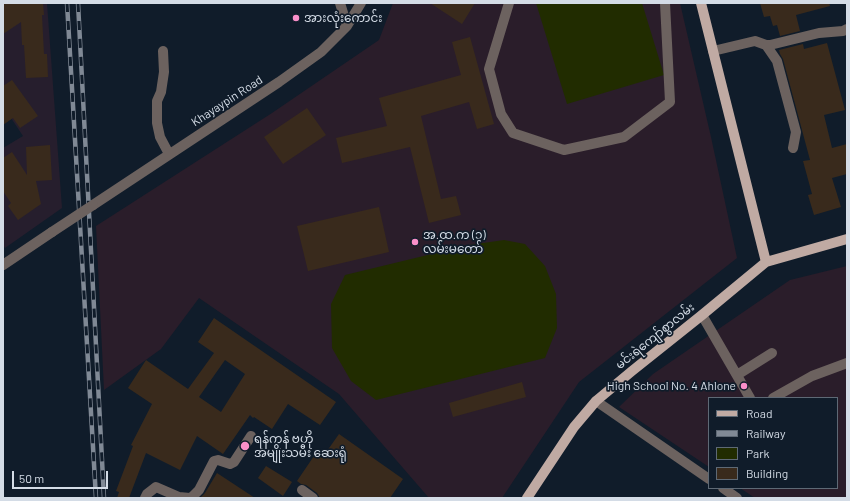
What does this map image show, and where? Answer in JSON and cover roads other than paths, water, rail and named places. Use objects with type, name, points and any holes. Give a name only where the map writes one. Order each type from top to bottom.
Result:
[{"type":"main road","points":[[701,3],[766,262]]},
{"type":"main road","name":"မင်းရဲကျော်စွာလမ်း","points":[[527,498],[574,427],[596,401],[766,262],[847,239]]},
{"type":"street","points":[[340,3],[346,26]]},
{"type":"street","name":"Khayaypin Road","points":[[3,265],[279,82],[321,52],[346,26],[361,3]]},
{"type":"street","points":[[509,3],[489,68],[501,114],[513,133],[564,150],[624,137],[670,102],[666,3]]},
{"type":"street","points":[[713,51],[755,41],[770,45],[819,33],[843,31],[847,29]]},
{"type":"street","points":[[766,45],[777,61],[796,132],[793,148]]},
{"type":"street","points":[[163,51],[164,72],[161,92],[157,101],[157,122],[160,137],[169,154]]},
{"type":"street","points":[[702,315],[749,397]]},
{"type":"street","points":[[737,375],[772,353]]},
{"type":"street","points":[[775,397],[812,376],[847,363]]},
{"type":"street","points":[[596,401],[708,478]]},
{"type":"street","points":[[145,498],[147,494],[156,487],[179,496],[190,498],[199,490],[214,461],[218,460],[230,464],[234,462],[251,436]]},
{"type":"street","points":[[724,489],[737,498]]},
{"type":"street","points":[[302,490],[313,498]]},
{"type":"railway","points":[[67,3],[96,498]]},
{"type":"railway","points":[[78,3],[104,498]]},
{"type":"place","name":"အားလုံးကောင်း","points":[[296,18]]},
{"type":"place","name":"အ.ထ.က (၁) လမ်းမတော်","points":[[415,242]]},
{"type":"place","name":"High School No. 4 Ahlone","points":[[744,386]]},
{"type":"place","name":"ရန်ကုန် ဗဟို အမျိုးသမီး ဆေးရုံ","points":[[245,446]]}]
